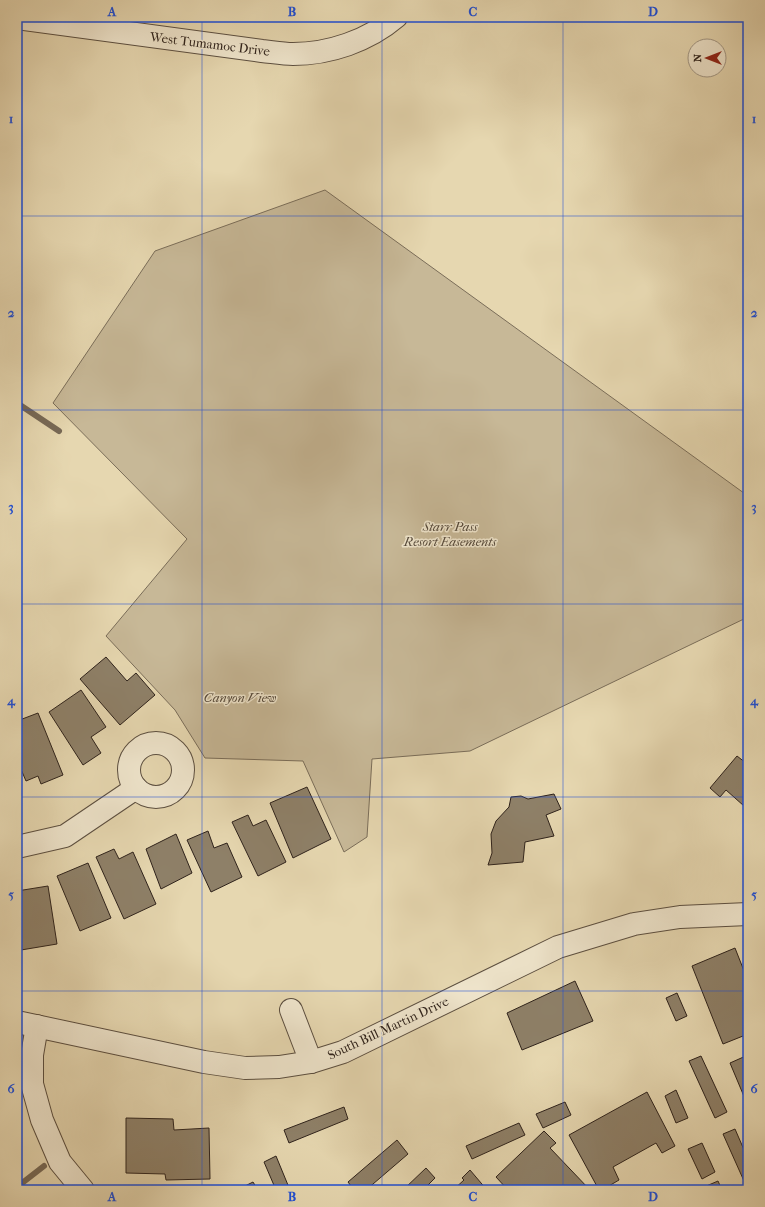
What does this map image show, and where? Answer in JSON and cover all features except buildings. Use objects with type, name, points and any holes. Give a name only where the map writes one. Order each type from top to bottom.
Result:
[{"type":"street","name":"West Tumamoc Drive","points":[[17,18],[293,54],[322,51],[346,45],[368,36],[396,17]]},
{"type":"street","points":[[17,847],[65,836],[136,788]]},
{"type":"street","name":"South Bill Martin Drive","points":[[27,1024],[204,1062],[245,1068],[279,1067],[310,1062],[343,1052],[558,947],[634,924],[680,917],[748,914]]},
{"type":"street","points":[[291,1010],[310,1062]]},
{"type":"street","points":[[27,1024],[32,1056],[32,1084],[42,1120],[60,1162],[83,1190]]},
{"type":"green space","name":"Starr Pass Resort Easements","points":[[325,190],[748,496],[748,617],[470,751],[372,759],[367,837],[344,852],[303,761],[205,758],[175,710],[106,636],[187,539],[53,403],[155,251]]},
{"type":"waterway","points":[[17,403],[59,431]]},
{"type":"waterway","points":[[17,1187],[44,1166]]},
{"type":"park label","name":"Canyon View","points":[[240,697]]}]
